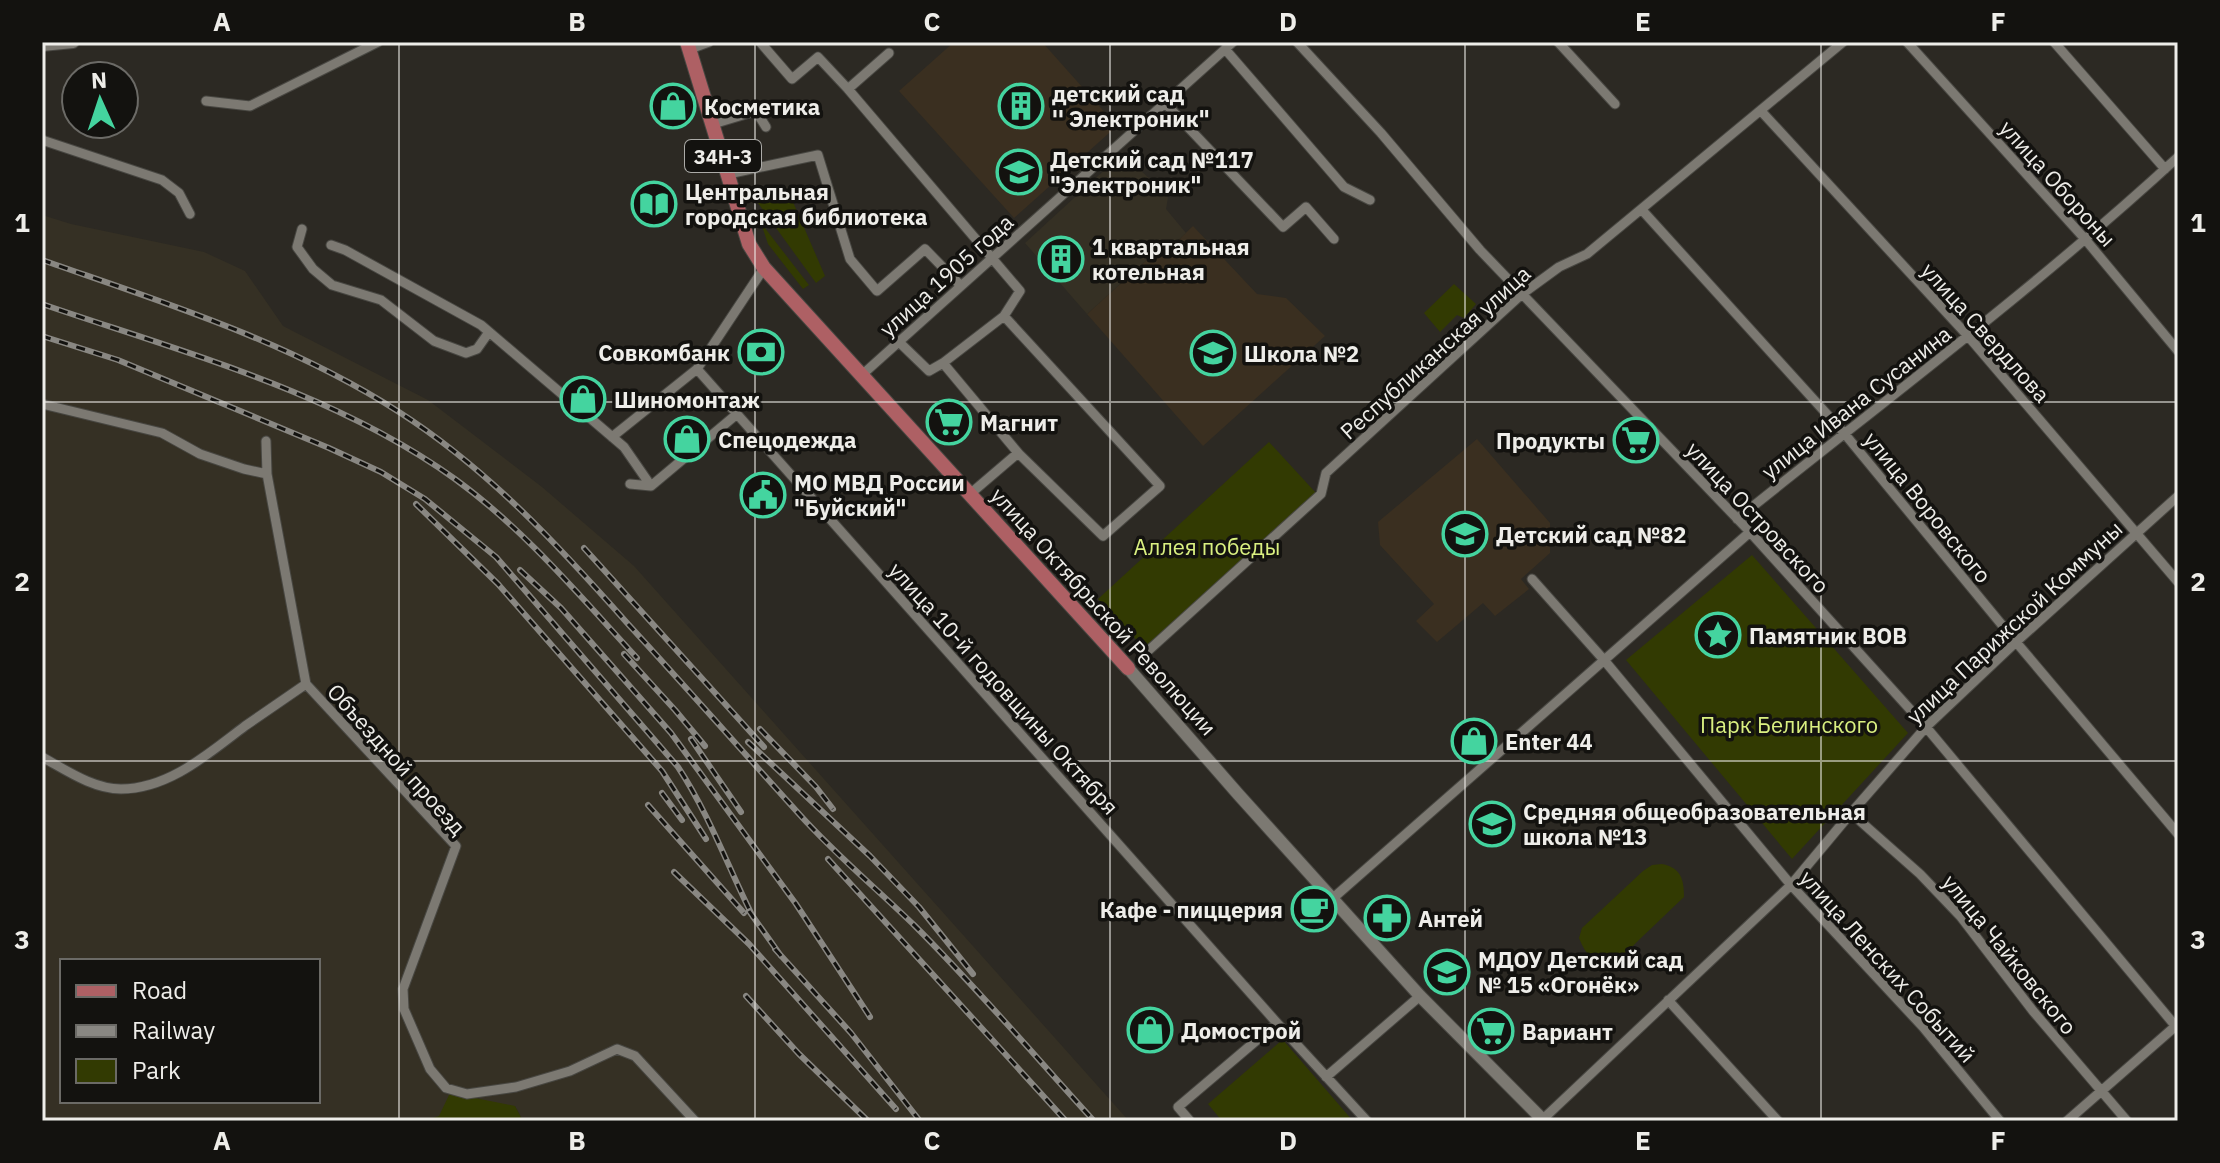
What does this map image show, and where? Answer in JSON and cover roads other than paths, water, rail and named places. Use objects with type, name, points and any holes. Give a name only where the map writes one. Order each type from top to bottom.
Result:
[{"type":"main road","name":"улица Октябрьской Революции","points":[[689,46],[749,244],[764,268],[1128,668]]},
{"type":"street","points":[[42,45],[73,42]]},
{"type":"street","points":[[206,101],[250,106],[378,42]]},
{"type":"street","points":[[689,46],[709,42]]},
{"type":"street","points":[[760,42],[792,79],[818,57],[1020,291],[1004,316],[929,371],[899,342]]},
{"type":"street","name":"улица Островского","points":[[1297,42],[1381,133],[1480,250],[1750,532],[1926,727],[2177,1026]]},
{"type":"street","points":[[1558,42],[1615,104]]},
{"type":"street","name":"Республиканская улица","points":[[1149,650],[1321,494],[1326,473],[1522,294],[1559,267],[1587,254],[1843,42]]},
{"type":"street","name":"улица Обороны","points":[[1907,42],[2085,239],[2178,351]]},
{"type":"street","points":[[2054,42],[2165,169]]},
{"type":"street","points":[[1229,46],[1344,187],[1370,200]]},
{"type":"street","name":"улица 1905 года","points":[[863,374],[1229,46]]},
{"type":"street","points":[[848,89],[889,53]]},
{"type":"street","points":[[1164,102],[1283,227],[1306,207],[1334,239]]},
{"type":"street","points":[[713,124],[756,111],[766,127]]},
{"type":"street","name":"улица Свердлова","points":[[1761,111],[1968,336],[2178,582]]},
{"type":"street","points":[[42,140],[162,180],[179,193],[190,214]]},
{"type":"street","points":[[728,174],[818,155],[850,259],[877,291],[925,249],[961,286]]},
{"type":"street","name":"улица Ивана Сусанина","points":[[1737,519],[1968,336],[2178,157]]},
{"type":"street","name":"улица Воровского","points":[[1642,210],[1844,433],[2178,834]]},
{"type":"street","points":[[302,229],[297,247],[313,269],[332,285],[381,300],[434,341],[466,353],[477,349],[489,332]]},
{"type":"street","points":[[331,245],[481,325],[624,447],[651,486]]},
{"type":"street","points":[[612,437],[697,369],[764,268]]},
{"type":"street","points":[[943,363],[1019,454],[1103,536],[1160,486],[1004,316]]},
{"type":"street","name":"улица 10-й годовщины Октября","points":[[697,369],[1367,1121]]},
{"type":"street","points":[[42,404],[162,433],[200,454],[267,474]]},
{"type":"street","points":[[630,484],[651,486],[737,414]]},
{"type":"street","name":"Объездной проезд","points":[[266,441],[267,474],[306,684],[456,846],[403,989],[404,1009],[430,1069],[446,1088],[467,1094],[516,1087],[570,1071],[617,1049],[635,1056],[695,1121]]},
{"type":"street","points":[[970,494],[1019,454]]},
{"type":"street","name":"улица Парижской Коммуны","points":[[1543,1120],[1791,885],[1926,727],[2178,496]]},
{"type":"street","points":[[1332,899],[1750,532]]},
{"type":"street","name":"улица Ленских Событий","points":[[1532,579],[1604,660],[1791,885],[1923,1027],[2000,1121]]},
{"type":"street","name":"улица Октябрьской Революции","points":[[1128,668],[1420,996],[1543,1120]]},
{"type":"street","points":[[42,757],[89,782],[120,789],[147,786],[191,767],[306,684]]},
{"type":"street","name":"улица Чайковского","points":[[1851,813],[1920,874],[1961,917],[2033,1011],[2127,1121]]},
{"type":"street","points":[[1326,1077],[1420,996]]},
{"type":"street","points":[[1668,1000],[1778,1121]]},
{"type":"street","points":[[1190,1121],[1178,1107],[1277,1023]]},
{"type":"street","points":[[2067,1121],[2177,1026]]},
{"type":"railway","points":[[42,260],[225,326],[314,364],[399,412],[463,458],[549,538],[814,830],[915,926],[1094,1121]]},
{"type":"railway","points":[[42,304],[256,377],[308,398],[408,448],[455,479],[505,519],[637,658]]},
{"type":"railway","points":[[42,336],[118,360],[381,472],[425,499],[496,557],[678,767],[709,822],[753,917]]},
{"type":"railway","points":[[416,504],[498,584],[662,771],[706,839]]},
{"type":"railway","points":[[584,548],[764,747]]},
{"type":"railway","points":[[520,570],[561,608],[671,733],[796,904],[870,1017]]},
{"type":"railway","points":[[624,654],[705,746]]},
{"type":"railway","points":[[760,729],[833,809]]},
{"type":"railway","points":[[691,739],[741,812]]},
{"type":"railway","points":[[748,742],[870,856],[919,907],[973,974]]},
{"type":"railway","points":[[662,793],[682,820]]},
{"type":"railway","points":[[648,805],[744,913]]},
{"type":"railway","points":[[828,859],[1066,1121]]},
{"type":"railway","points":[[674,872],[749,944],[896,1109]]},
{"type":"railway","points":[[749,911],[781,956]]},
{"type":"railway","points":[[775,949],[851,1033],[920,1121]]},
{"type":"railway","points":[[746,996],[799,1054],[868,1121]]},
{"type":"place","name":"Косметика","points":[[673,106]]},
{"type":"place","name":"детский сад '' Электроник\"","points":[[1021,106]]},
{"type":"place","name":"Детский сад №117 \"Электроник\"","points":[[1019,172]]},
{"type":"place","name":"Центральная городская библиотека","points":[[654,204]]},
{"type":"place","name":"1 квартальная котельная","points":[[1061,259]]},
{"type":"place","name":"Совкомбанк","points":[[761,352]]},
{"type":"place","name":"Школа №2","points":[[1213,353]]},
{"type":"place","name":"Шиномонтаж","points":[[583,399]]},
{"type":"place","name":"Магнит","points":[[949,422]]},
{"type":"place","name":"Спецодежда","points":[[687,439]]},
{"type":"place","name":"Продукты","points":[[1636,440]]},
{"type":"place","name":"МО МВД России \"Буйский\"","points":[[763,495]]},
{"type":"place","name":"Детский сад №82","points":[[1465,534]]},
{"type":"place","name":"Памятник ВОВ","points":[[1718,635]]},
{"type":"place","name":"Enter 44","points":[[1474,741]]},
{"type":"place","name":"Средняя общеобразовательная школа №13","points":[[1492,824]]},
{"type":"place","name":"Кафе - пиццерия","points":[[1314,909]]},
{"type":"place","name":"Антей","points":[[1387,918]]},
{"type":"place","name":"МДОУ Детский сад № 15 «Огонёк»","points":[[1447,972]]},
{"type":"place","name":"Домострой","points":[[1150,1030]]},
{"type":"place","name":"Вариант","points":[[1491,1031]]},
{"type":"park label","name":"Аллея победы","points":[[1207,546]]},
{"type":"park label","name":"Парк Белинского","points":[[1789,724]]}]
